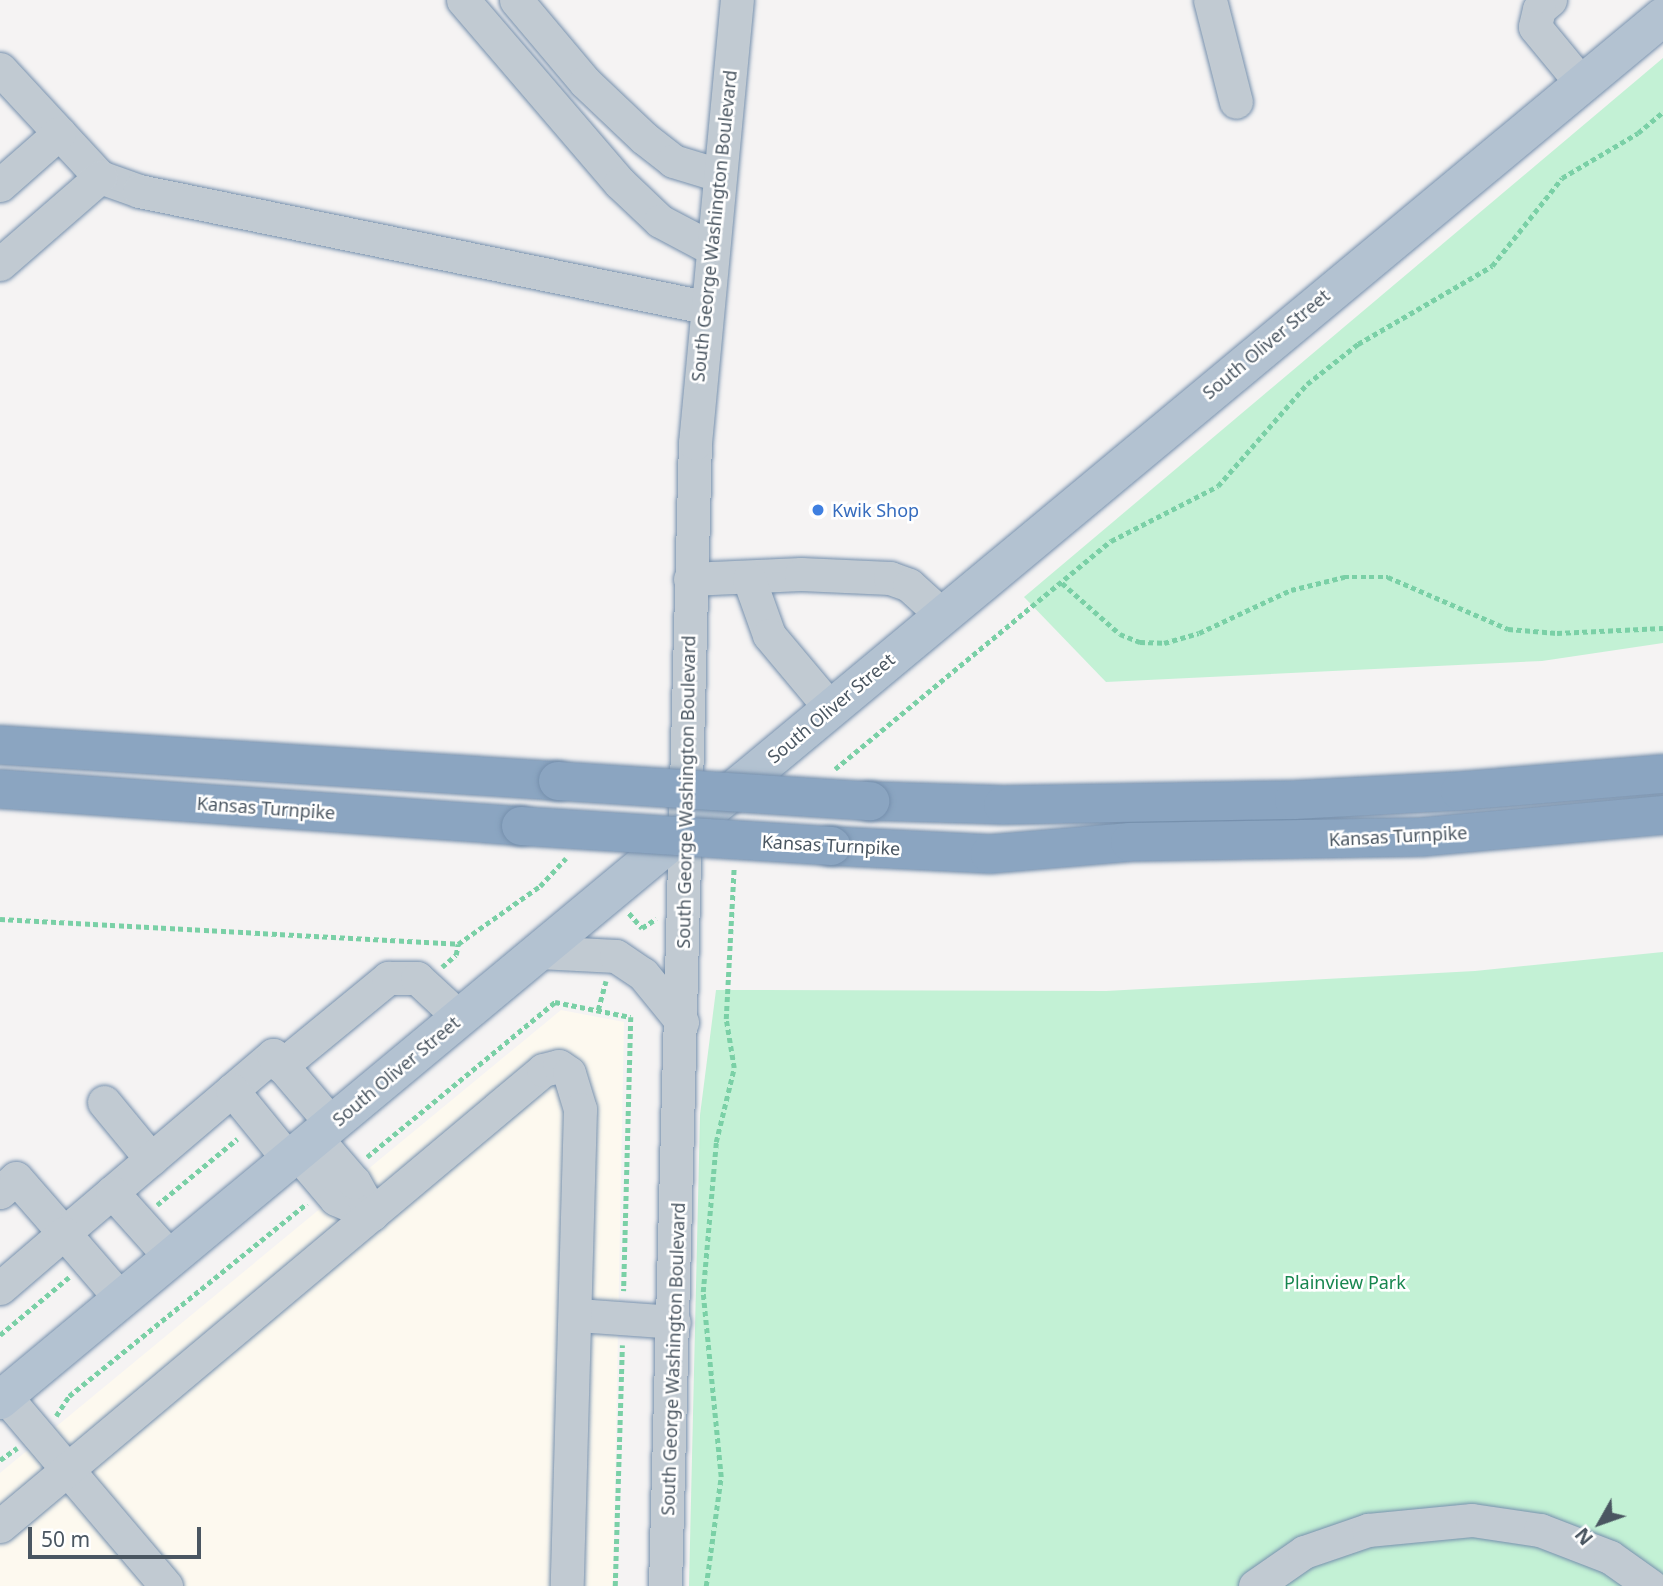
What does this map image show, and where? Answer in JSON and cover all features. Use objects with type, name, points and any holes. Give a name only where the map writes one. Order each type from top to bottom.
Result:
[{"type":"highway","points":[[0,745],[870,801],[1003,805],[1294,800],[1460,792],[1663,774]]},
{"type":"highway","name":"Kansas Turnpike","points":[[0,789],[522,826],[990,854],[1130,842],[1422,837],[1663,815]]},
{"type":"main road","name":"South Oliver Street","points":[[2,1398],[1663,17]]},
{"type":"street","points":[[463,0],[620,183],[660,221],[711,248]]},
{"type":"street","points":[[516,0],[585,82],[644,138],[673,160],[719,175]]},
{"type":"street","name":"South George Washington Boulevard","points":[[665,1586],[682,1023],[690,579],[705,307],[737,0]]},
{"type":"street","points":[[1210,0],[1236,102]]},
{"type":"street","points":[[1550,0],[1539,9],[1535,27],[1582,83]]},
{"type":"street","points":[[4,82],[59,133],[100,177],[139,191],[705,307]]},
{"type":"street","points":[[0,185],[59,133]]},
{"type":"street","points":[[0,264],[100,177]]},
{"type":"street","points":[[690,579],[749,579],[801,574],[890,578],[909,585],[942,615]]},
{"type":"street","points":[[749,579],[769,635],[831,709]]},
{"type":"street","points":[[540,952],[616,956],[643,974],[682,1023]]},
{"type":"street","points":[[281,1066],[388,978],[417,978],[460,1018]]},
{"type":"street","points":[[0,1287],[272,1055],[281,1066],[309,1144],[337,1181],[336,1199],[372,1214]]},
{"type":"street","points":[[0,1526],[543,1070],[559,1066],[569,1073],[580,1109],[577,1315],[567,1586]]},
{"type":"street","points":[[232,1090],[258,1121],[309,1144]]},
{"type":"street","points":[[104,1102],[151,1159]]},
{"type":"street","points":[[0,1192],[16,1178],[121,1299]]},
{"type":"street","points":[[112,1192],[171,1258]]},
{"type":"street","points":[[577,1315],[674,1322]]},
{"type":"street","points":[[2,1398],[36,1433],[157,1583]]},
{"type":"street","points":[[1255,1586],[1304,1552],[1368,1530],[1472,1520],[1540,1530],[1610,1557],[1651,1586]]},
{"type":"path","points":[[827,776],[1111,541],[1218,486],[1307,384],[1358,344],[1492,266],[1562,178],[1638,133],[1663,112]]},
{"type":"path","points":[[1062,583],[1120,634],[1140,642],[1164,643],[1199,633],[1291,590],[1344,577],[1388,577],[1508,629],[1557,633],[1663,628]]},
{"type":"path","points":[[0,919],[458,944],[540,886],[568,855]]},
{"type":"path","points":[[706,1586],[721,1477],[703,1292],[716,1142],[734,1068],[726,1019],[736,869],[726,863]]},
{"type":"path","points":[[637,922],[642,928],[653,921]]},
{"type":"path","points":[[424,984],[456,955],[458,944]]},
{"type":"path","points":[[598,1010],[608,976]]},
{"type":"path","points":[[0,1460],[52,1422],[69,1396],[555,1002],[598,1010],[631,1017],[615,1586]]},
{"type":"path","points":[[138,1221],[258,1121]]},
{"type":"path","points":[[0,1335],[88,1262]]},
{"type":"shaded area","points":[[561,1010],[624,1022],[613,1586],[0,1586],[0,1473]]},
{"type":"green space","points":[[1663,58],[1663,643],[1542,661],[1106,682],[1024,597]]},
{"type":"green space","name":"Plainview Park","points":[[1663,952],[1663,1586],[689,1586],[700,1115],[716,990],[1106,991],[1475,971]]},
{"type":"place","name":"Kwik Shop","points":[[818,510]]}]
